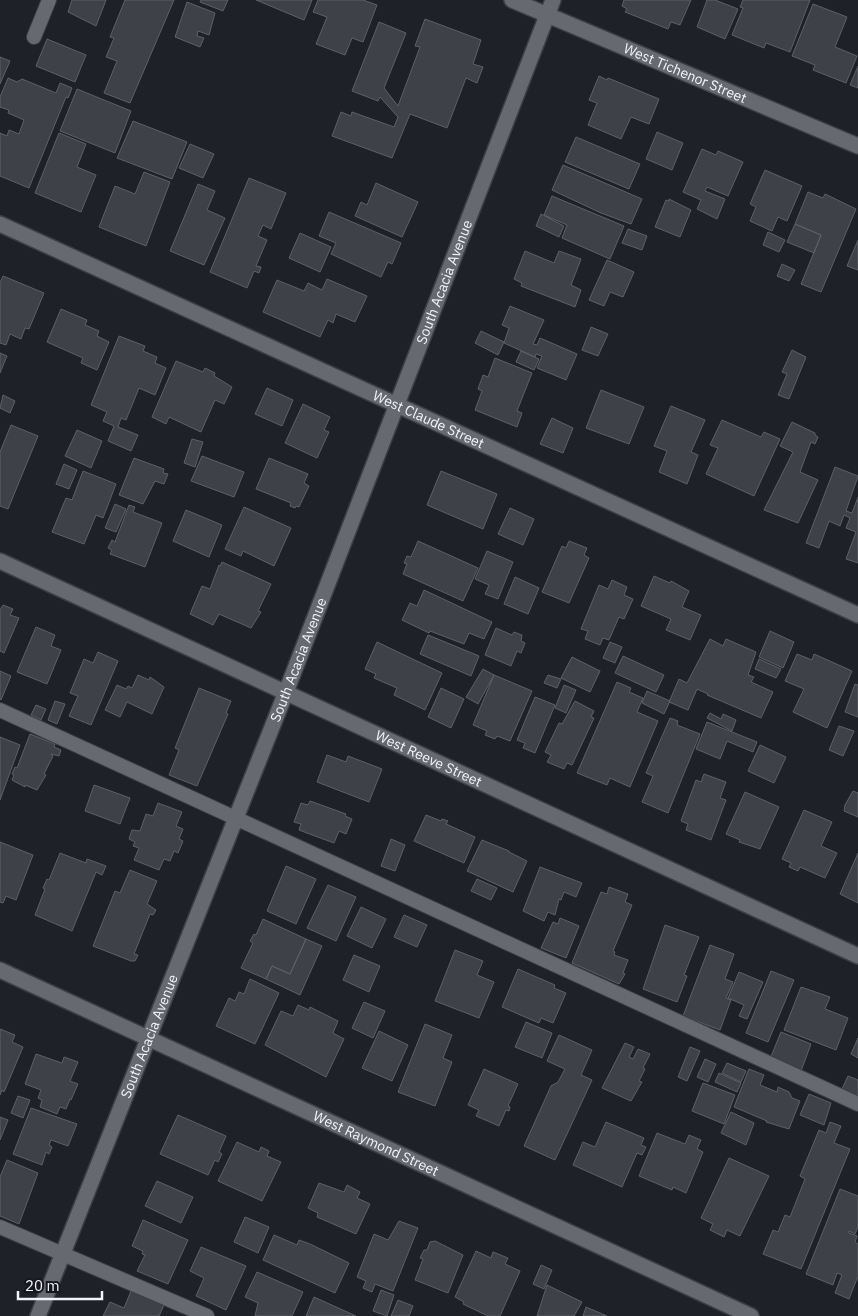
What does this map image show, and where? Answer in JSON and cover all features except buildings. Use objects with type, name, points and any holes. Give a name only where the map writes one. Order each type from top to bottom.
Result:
[{"type":"street","name":"West Tichenor Street","points":[[512,0],[858,146]]},
{"type":"street","name":"South Acacia Avenue","points":[[38,1316],[286,692],[553,0]]},
{"type":"street","name":"West Claude Street","points":[[0,224],[858,615]]},
{"type":"street","name":"West Reeve Street","points":[[0,561],[858,956]]},
{"type":"street","name":"West Raymond Street","points":[[0,970],[751,1316]]},
{"type":"lane","points":[[34,37],[49,0]]},
{"type":"lane","points":[[0,710],[858,1104]]},
{"type":"lane","points":[[0,1227],[62,1256],[206,1316]]}]
